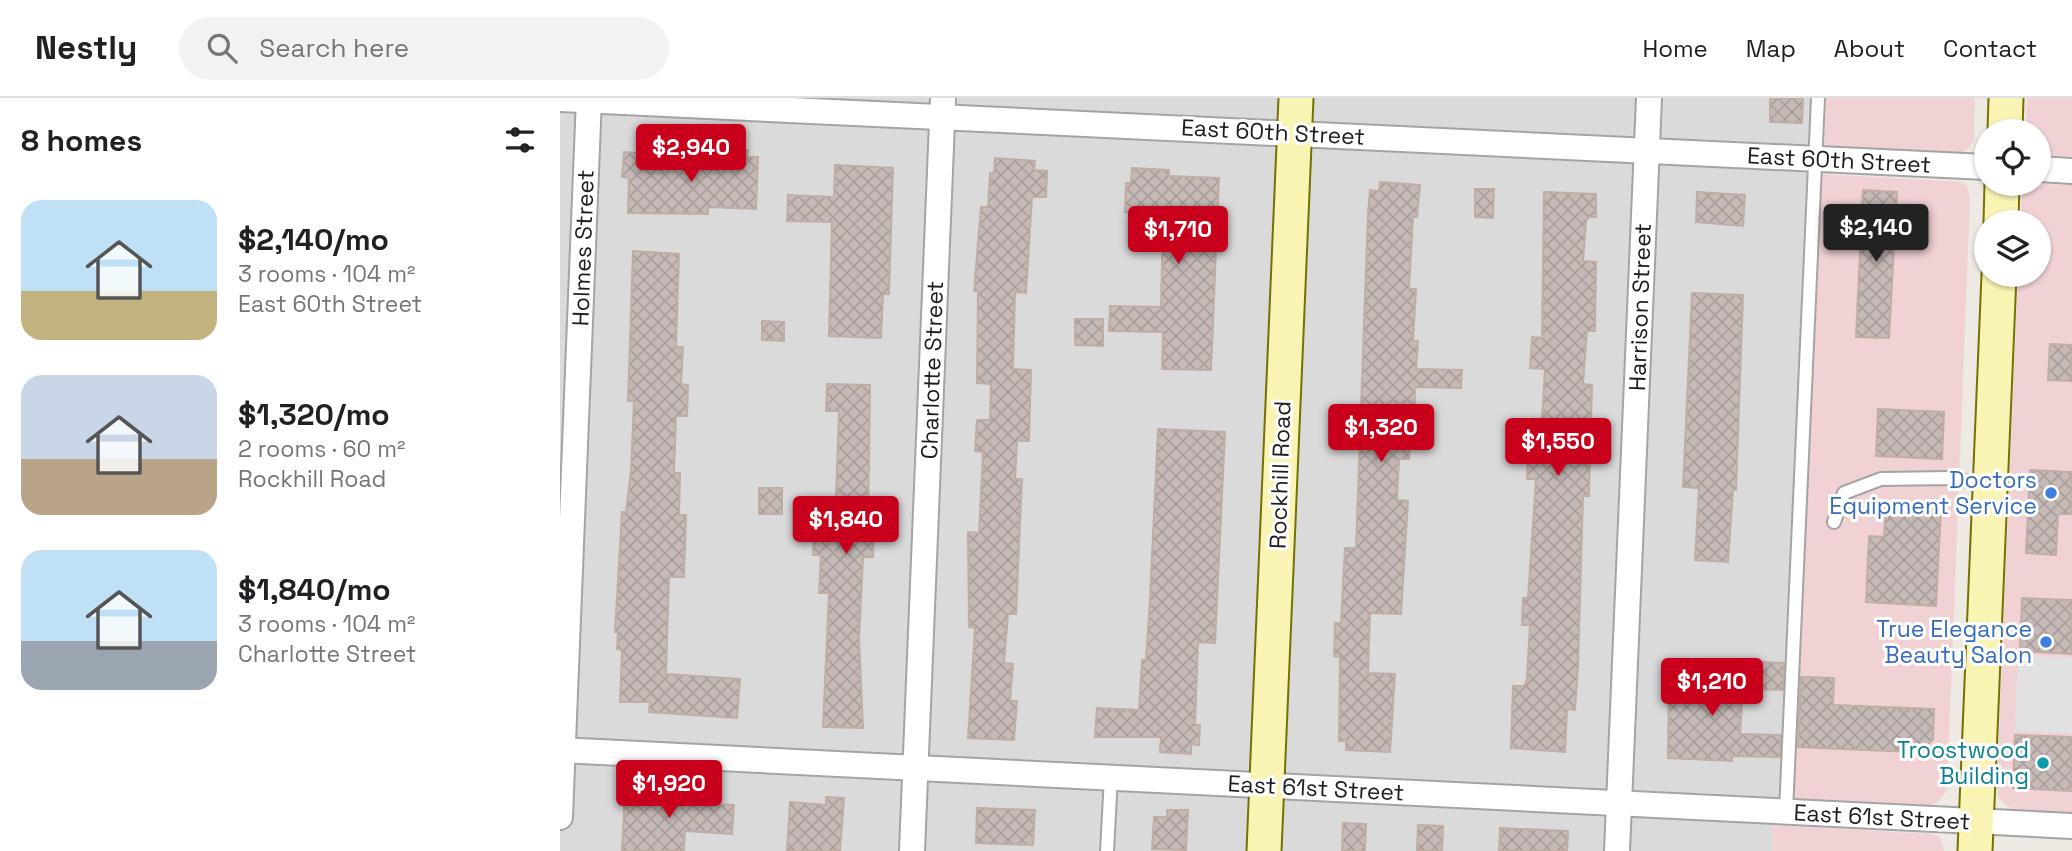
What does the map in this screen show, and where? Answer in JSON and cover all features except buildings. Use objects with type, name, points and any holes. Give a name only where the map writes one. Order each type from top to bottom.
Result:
[{"type":"main road","name":"Rockhill Road","points":[[1264,851],[1296,98]]},
{"type":"main road","points":[[2005,119],[2006,98]]},
{"type":"main road","points":[[1975,836],[1998,287]]},
{"type":"street","name":"Harrison Street","points":[[1618,851],[1649,98]]},
{"type":"street","name":"East 60th Street","points":[[560,99],[942,107],[1294,132],[1974,166]]},
{"type":"street","name":"Holmes Street","points":[[560,817],[589,99]]},
{"type":"street","name":"Charlotte Street","points":[[912,851],[942,107]]},
{"type":"street","points":[[2051,170],[2072,171]]},
{"type":"street","name":"East 61st Street","points":[[561,750],[1786,812],[1975,836],[2072,826]]},
{"type":"lane","points":[[1786,812],[1818,98]]},
{"type":"lane","points":[[1834,522],[1844,493],[1881,479],[1950,478],[1990,485]]},
{"type":"lane","points":[[1107,851],[1111,777]]},
{"type":"shaded area","points":[[560,98],[1813,98],[1780,801],[1772,825],[1772,851],[560,851]]},
{"type":"shaded area","points":[[1826,98],[1975,98],[1974,138],[1970,147],[1963,152],[1824,147]]},
{"type":"shaded area","points":[[2027,98],[2072,98],[2072,156],[2051,155],[2051,119],[2026,119]]},
{"type":"shaded area","points":[[1821,174],[1962,182],[1966,185],[1970,197],[1947,790],[1937,803],[1927,806],[1793,799]]},
{"type":"shaded area","points":[[2051,184],[2072,185],[2072,814],[2016,811],[2005,805],[1998,796],[2018,287],[2051,287],[2051,210],[2021,210],[2023,196],[2051,196]]},
{"type":"shaded area","points":[[2018,656],[2072,658],[2072,733],[2015,731]]},
{"type":"shaded area","points":[[1772,825],[1932,834],[1939,836],[1944,851],[1772,851]]},
{"type":"place","name":"Doctors Equipment Service","points":[[2051,493]]},
{"type":"place","name":"True Elegance Beauty Salon","points":[[2046,642]]},
{"type":"place","name":"Troostwood Building","points":[[2043,763]]}]
